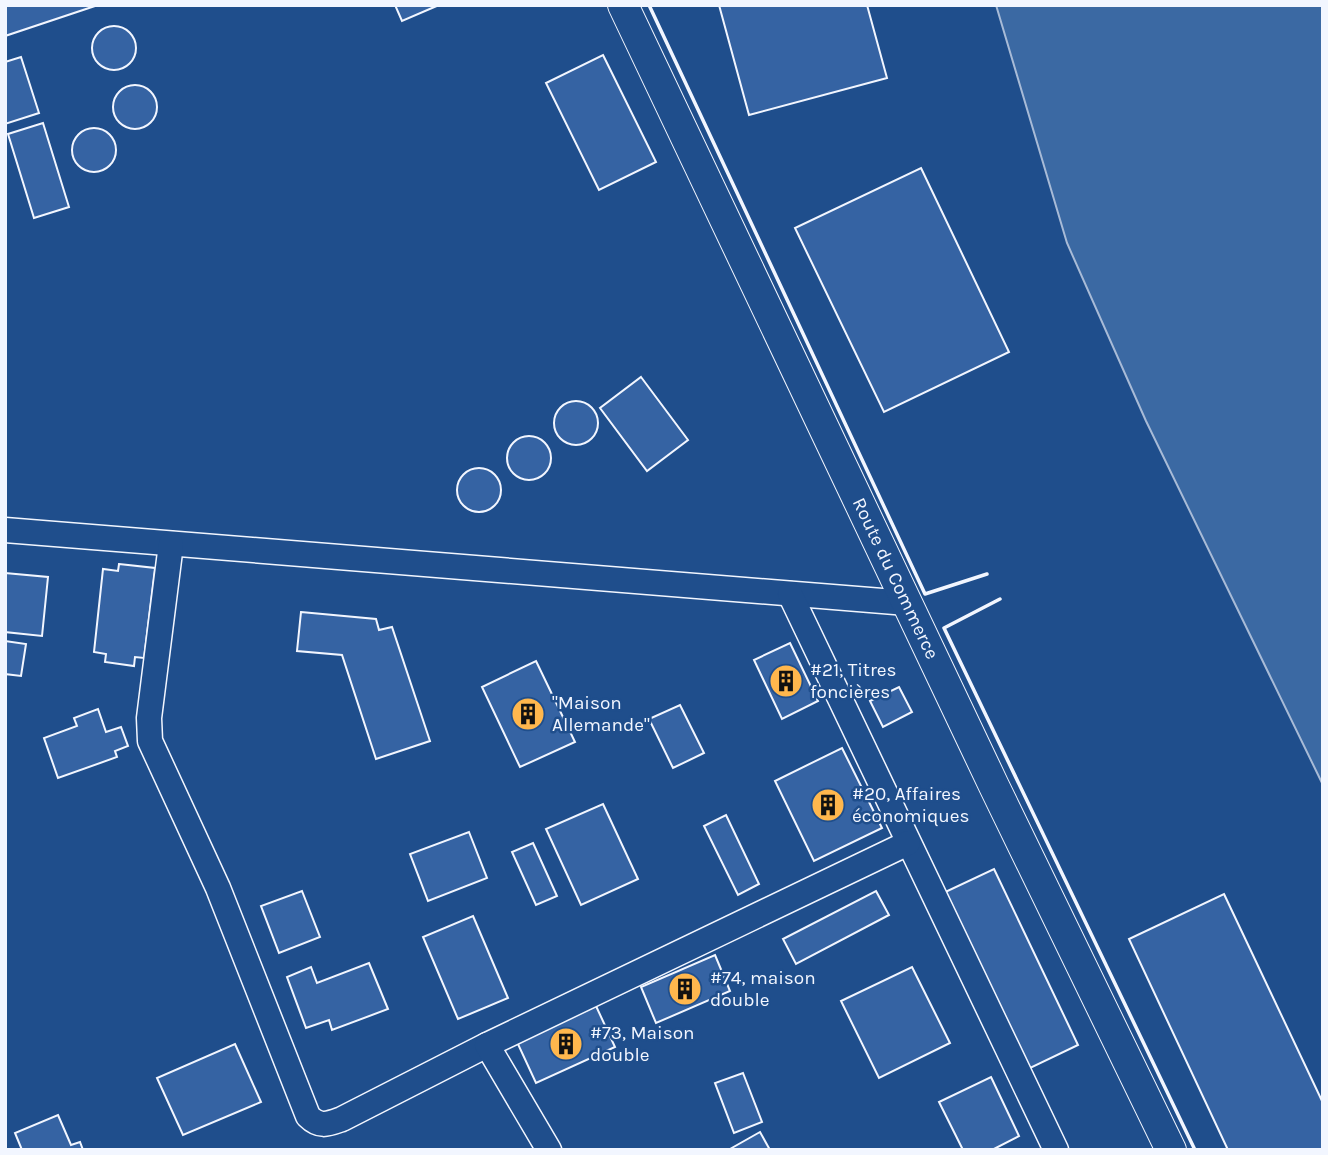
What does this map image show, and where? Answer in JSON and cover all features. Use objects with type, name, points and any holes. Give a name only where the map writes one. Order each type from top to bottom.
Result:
[{"type":"street","name":"Route du Commerce","points":[[623,5],[1171,1150]]},
{"type":"street","points":[[5,530],[907,603]]},
{"type":"street","points":[[171,544],[149,718],[150,741],[209,865],[308,1116],[315,1124],[325,1125],[342,1119],[487,1045],[908,843]]},
{"type":"street","points":[[790,594],[1056,1150]]},
{"type":"street","points":[[487,1045],[549,1150]]},
{"type":"water","points":[[996,5],[1323,5],[1323,785],[1146,421],[1067,243]]},
{"type":"building","points":[[5,5],[98,5],[5,36]]},
{"type":"building","points":[[395,5],[439,5],[402,21]]},
{"type":"building","points":[[719,5],[867,5],[887,78],[749,115]]},
{"type":"building","points":[[114,26],[130,32],[136,48],[130,64],[114,70],[98,64],[92,48],[98,32]]},
{"type":"building","points":[[603,55],[656,162],[599,190],[546,83]]},
{"type":"building","points":[[21,57],[39,113],[5,124],[5,62]]},
{"type":"building","points":[[135,85],[151,91],[157,107],[151,123],[135,129],[119,123],[113,107],[119,91]]},
{"type":"building","points":[[43,123],[69,207],[34,218],[8,134]]},
{"type":"building","points":[[94,128],[109,135],[116,150],[109,165],[94,172],[79,165],[72,150],[79,135]]},
{"type":"building","points":[[921,168],[1009,352],[884,412],[795,228]]},
{"type":"building","points":[[641,377],[688,440],[647,471],[600,408]]},
{"type":"building","points":[[576,401],[591,408],[598,423],[591,438],[576,445],[561,438],[554,423],[561,408]]},
{"type":"building","points":[[529,436],[545,442],[551,458],[545,474],[529,480],[513,474],[507,458],[513,442]]},
{"type":"building","points":[[479,468],[494,475],[501,490],[494,505],[479,512],[464,505],[457,490],[464,475]]},
{"type":"building","points":[[119,564],[155,568],[144,658],[135,657],[134,666],[105,662],[106,654],[94,652],[103,569],[118,571]]},
{"type":"building","points":[[5,573],[48,577],[42,636],[5,632]]},
{"type":"building","points":[[301,612],[376,619],[379,630],[392,627],[430,741],[376,759],[342,655],[297,651]]},
{"type":"building","points":[[5,641],[26,644],[21,676],[5,674]]},
{"type":"building","name":"#21, Titres foncières","points":[[790,643],[818,701],[782,719],[754,660]]},
{"type":"building","name":"\"Maison Allemande\"","points":[[536,661],[575,742],[520,767],[482,687]]},
{"type":"building","points":[[899,687],[912,712],[883,727],[870,701]]},
{"type":"building","points":[[680,705],[704,753],[673,768],[649,719]]},
{"type":"building","points":[[98,709],[106,732],[121,727],[128,746],[115,751],[117,757],[58,778],[44,738],[77,726],[74,718]]},
{"type":"building","name":"#20, Affaires économiques","points":[[842,748],[882,828],[814,861],[775,781]]},
{"type":"building","points":[[603,804],[638,879],[581,905],[546,829]]},
{"type":"building","points":[[726,815],[759,884],[738,895],[704,826]]},
{"type":"building","points":[[469,832],[487,878],[428,901],[410,854]]},
{"type":"building","points":[[533,843],[557,896],[536,905],[512,852]]},
{"type":"building","points":[[994,869],[1078,1045],[1026,1070],[941,894]]},
{"type":"building","points":[[302,891],[320,937],[279,953],[261,906]]},
{"type":"building","points":[[876,891],[889,915],[796,964],[783,939]]},
{"type":"building","points":[[1224,894],[1323,1103],[1323,1150],[1228,1150],[1129,939]]},
{"type":"building","points":[[473,916],[508,998],[458,1019],[423,937]]},
{"type":"building","name":"#74, maison double","points":[[715,955],[730,991],[656,1023],[641,987]]},
{"type":"building","points":[[369,963],[388,1009],[332,1030],[329,1020],[306,1028],[287,977],[311,967],[317,983]]},
{"type":"building","points":[[912,967],[950,1043],[879,1078],[841,1001]]},
{"type":"building","name":"#73, Maison double","points":[[596,1006],[615,1047],[536,1083],[517,1042]]},
{"type":"building","points":[[235,1044],[261,1102],[183,1135],[157,1078]]},
{"type":"building","points":[[743,1073],[762,1122],[734,1133],[715,1083]]},
{"type":"building","points":[[991,1077],[1019,1136],[992,1150],[963,1150],[939,1102]]},
{"type":"building","points":[[58,1115],[71,1145],[80,1142],[83,1150],[22,1150],[15,1133]]},
{"type":"building","points":[[760,1132],[770,1150],[730,1150],[730,1149]]},
{"type":"wall","points":[[649,5],[925,594],[987,574]]},
{"type":"wall","points":[[1000,599],[944,628],[1195,1150]]},
{"type":"place","name":"#21, Titres foncières","points":[[786,681]]},
{"type":"place","name":"\"Maison Allemande\"","points":[[528,714]]},
{"type":"place","name":"#20, Affaires économiques","points":[[828,805]]},
{"type":"place","name":"#74, maison double","points":[[685,989]]},
{"type":"place","name":"#73, Maison double","points":[[566,1044]]}]
